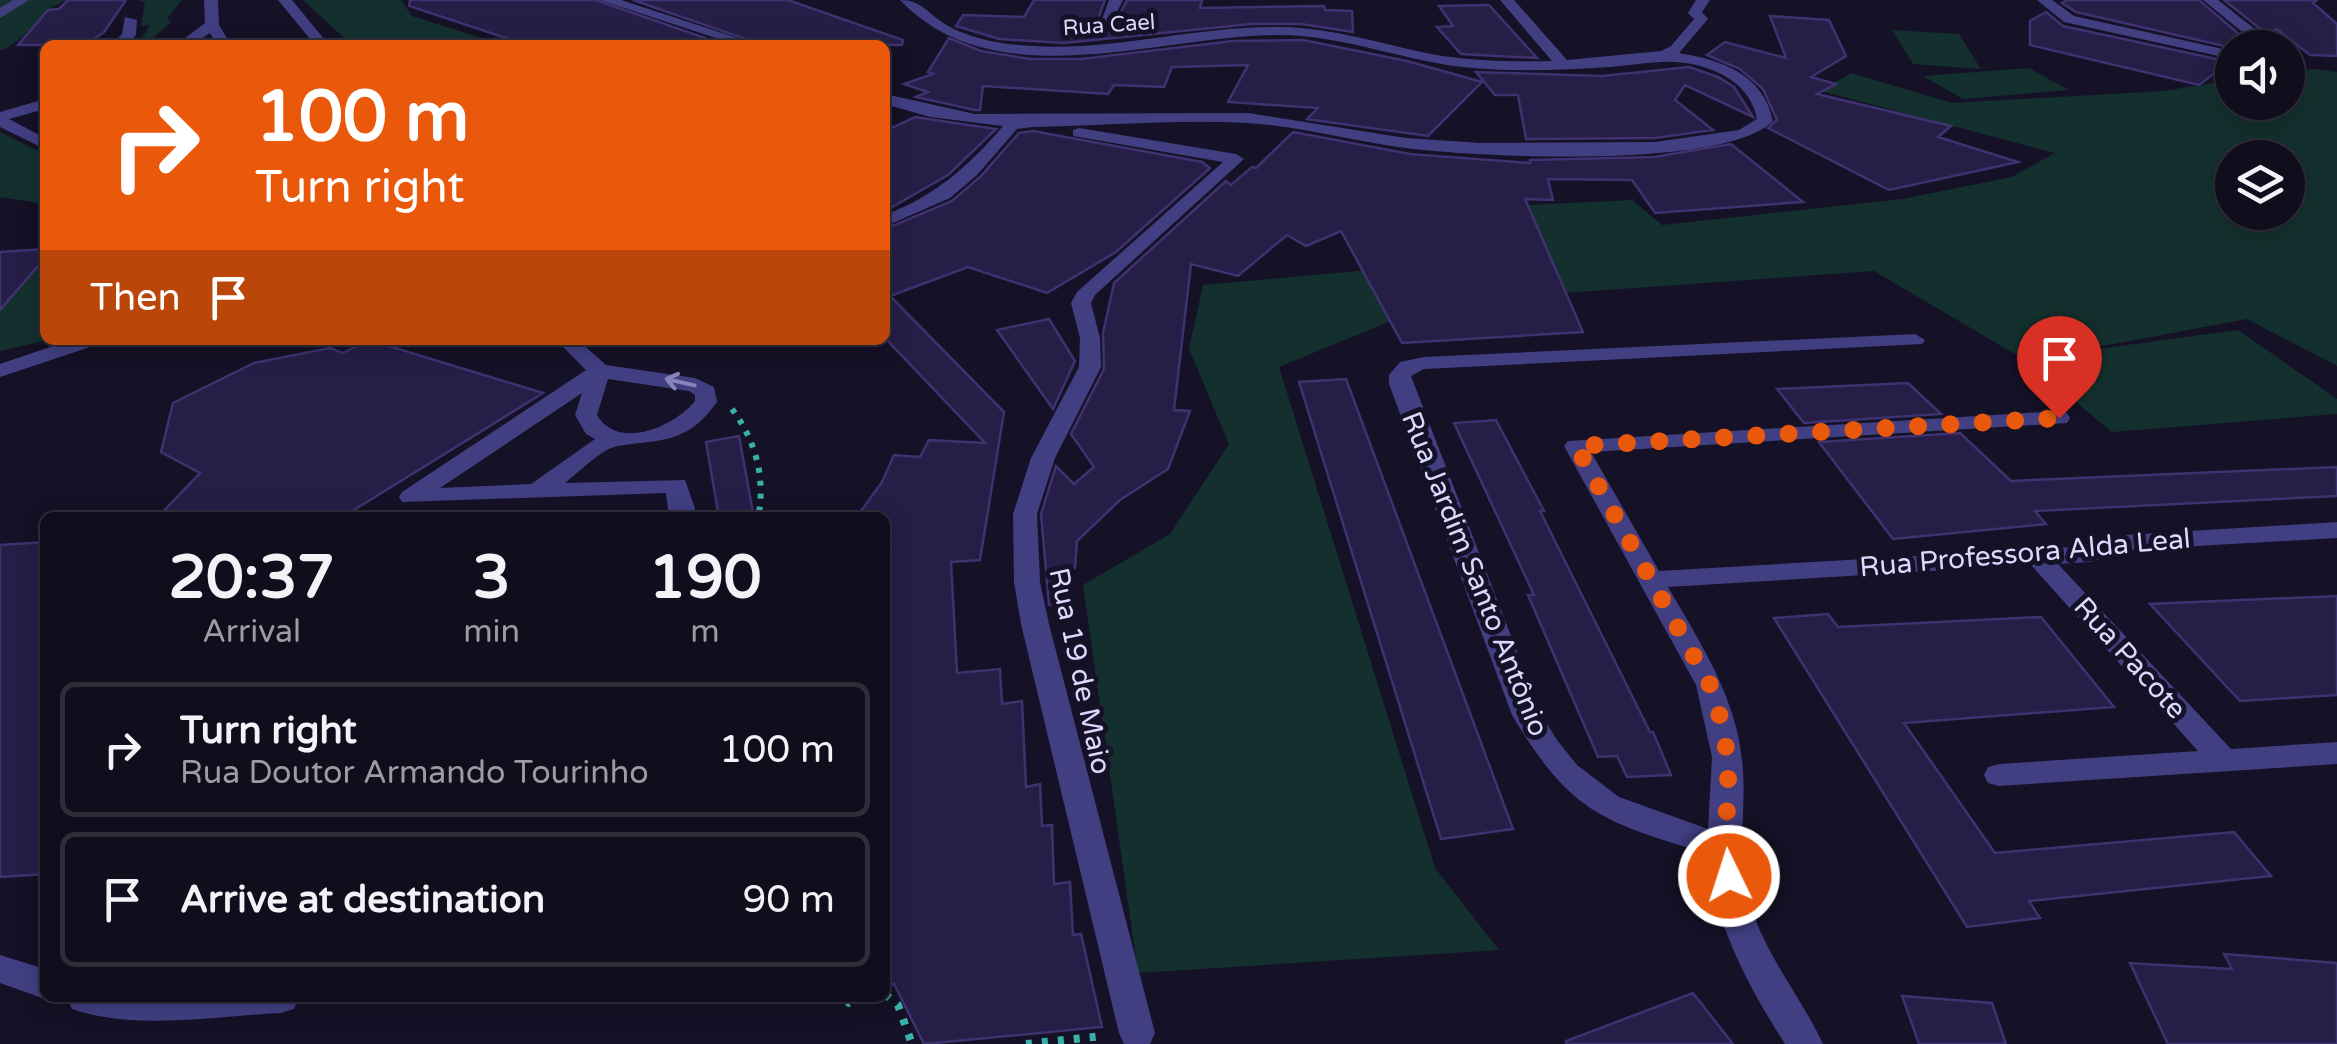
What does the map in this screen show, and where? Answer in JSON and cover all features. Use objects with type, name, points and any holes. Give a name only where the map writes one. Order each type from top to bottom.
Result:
[{"type":"street","points":[[0,1],[22,0]]},
{"type":"street","points":[[0,14],[22,0]]},
{"type":"street","points":[[211,0],[212,25],[221,40]]},
{"type":"street","points":[[284,0],[318,40]]},
{"type":"street","points":[[608,0],[736,40]]},
{"type":"street","name":"Rua Cael","points":[[907,0],[938,27],[995,44],[1046,51],[1122,49],[1238,33],[1289,31],[1355,39],[1455,62],[1563,64],[1664,55]]},
{"type":"street","points":[[1103,27],[1116,0]]},
{"type":"street","points":[[1507,0],[1563,64]]},
{"type":"street","points":[[1664,55],[1676,49],[1701,19],[1695,13],[1704,0]]},
{"type":"street","points":[[2044,0],[2069,19],[2215,50]]},
{"type":"street","points":[[2210,0],[2249,30]]},
{"type":"street","points":[[123,40],[128,35],[130,20]]},
{"type":"street","points":[[191,40],[212,25]]},
{"type":"street","points":[[890,101],[945,116],[1013,124],[1245,118],[1426,145],[1590,150],[1705,142],[1746,134],[1764,126],[1764,106],[1740,78],[1664,55]]},
{"type":"street","points":[[0,119],[40,106]]},
{"type":"street","points":[[0,119],[40,141]]},
{"type":"street","points":[[890,220],[924,208],[951,192],[1013,124]]},
{"type":"street","name":"Rua 19 de Maio","points":[[1013,124],[1236,158],[1087,292],[1082,304],[1090,338],[1090,367],[1044,458],[1026,514],[1026,582],[1137,1033]]},
{"type":"street","name":"Rua Jardim Santo Antônio","points":[[1723,846],[1616,812],[1580,789],[1549,756],[1520,697],[1400,384],[1400,375],[1408,366],[1424,363],[1915,340]]},
{"type":"street","points":[[0,371],[77,345]]},
{"type":"street","points":[[571,345],[599,371],[695,385],[706,392],[702,412],[675,431],[642,440],[597,431],[586,415],[599,371]]},
{"type":"street","points":[[599,371],[411,497],[676,485],[682,512]]},
{"type":"street","points":[[1805,1044],[1761,978],[1734,905],[1723,846],[1728,785],[1722,720],[1710,685],[1576,446],[2059,418]]},
{"type":"street","points":[[537,491],[613,436]]},
{"type":"street","name":"Rua Professora Alda Leal","points":[[1653,580],[2090,554],[2125,543],[2337,530]]},
{"type":"street","name":"Rua Pacote","points":[[2038,557],[2222,760]]},
{"type":"street","name":"Rua Pacote","points":[[1999,775],[2337,754]]},
{"type":"street","points":[[0,968],[40,982]]},
{"type":"street","points":[[112,1002],[140,1006],[210,1002]]},
{"type":"path","points":[[706,392],[733,410],[748,428],[764,500],[760,512]]},
{"type":"path","points":[[890,998],[898,1005],[912,1044]]},
{"type":"path","points":[[1026,1044],[1137,1033]]},
{"type":"green space","points":[[0,0],[68,0],[50,9],[20,39],[0,51]]},
{"type":"green space","points":[[137,0],[182,0],[167,18],[171,22],[151,40],[141,40],[150,25],[141,26],[145,2]]},
{"type":"green space","points":[[303,0],[401,0],[412,16],[488,40],[347,40]]},
{"type":"green space","points":[[1892,30],[1959,34],[1981,69],[1913,64]]},
{"type":"green space","points":[[2029,68],[2069,90],[1963,99],[1923,76]]},
{"type":"green space","points":[[2305,70],[2337,72],[2337,366],[2247,319],[2060,354],[2238,330],[2337,399],[2337,414],[2112,432],[2025,360],[1874,271],[1437,302],[1279,367],[1435,868],[1499,950],[1138,973],[1083,585],[1170,534],[1229,444],[1189,349],[1203,285],[1501,258],[1465,208],[1632,200],[1662,225],[1902,199],[2012,177],[2055,153],[1821,91],[1851,73],[1952,103],[2163,91],[2215,83],[2215,120],[2305,120]]},
{"type":"green space","points":[[0,132],[40,152],[40,203],[0,197]]},
{"type":"green space","points":[[40,264],[40,342],[0,351],[0,304]]},
{"type":"building","points":[[68,0],[126,0],[104,32],[92,40],[40,40],[40,45],[18,45],[48,10],[59,9]]},
{"type":"building","points":[[410,0],[596,0],[711,40],[512,40],[409,6]]},
{"type":"building","points":[[633,0],[788,0],[903,40],[902,45],[890,45],[890,40],[749,40]]},
{"type":"building","points":[[1034,0],[1105,0],[1094,29],[1098,34],[1111,32],[1127,0],[1202,0],[1200,8],[1324,6],[1325,10],[1352,11],[1353,32],[1301,24],[1251,24],[1064,43],[999,39],[956,26],[963,15],[1024,17]]},
{"type":"building","points":[[2199,0],[2234,30],[2215,30],[2215,44],[2076,12],[2062,3]]},
{"type":"building","points":[[2224,0],[2317,0],[2313,3],[2337,24],[2337,56],[2310,55],[2305,51],[2305,30],[2262,30]]},
{"type":"building","points":[[1489,5],[1537,58],[1461,54],[1437,27],[1453,26],[1439,6]]},
{"type":"building","points":[[2046,12],[2063,26],[2215,59],[2215,73],[2199,85],[2030,45],[2030,21]]},
{"type":"building","points":[[1770,16],[1829,20],[1846,56],[1811,77],[1836,84],[1817,94],[1951,126],[1938,137],[2018,162],[1889,190],[1768,128],[1777,120],[1763,89],[1740,69],[1707,55],[1725,42],[1786,58]]},
{"type":"building","points":[[949,38],[981,51],[1030,59],[1081,59],[1233,41],[1303,40],[1407,61],[1482,82],[1428,136],[1307,119],[1318,108],[1228,102],[1248,65],[1172,67],[1164,87],[1114,85],[1108,94],[983,86],[980,110],[975,110],[916,97],[928,92],[904,84],[933,74],[928,72]]},
{"type":"building","points":[[1689,67],[1734,87],[1753,117],[1685,85],[1675,100],[1713,130],[1655,138],[1526,139],[1518,95],[1495,95],[1476,72],[1602,76]]},
{"type":"building","points":[[915,117],[996,129],[948,175],[890,208],[890,129]]},
{"type":"building","points":[[1033,131],[1202,162],[1210,168],[1116,252],[1047,293],[968,267],[890,296],[890,227],[952,201],[980,177],[1019,133]]},
{"type":"building","points":[[1293,132],[1410,154],[1530,163],[1654,157],[1731,144],[1803,202],[1655,213],[1632,180],[1548,179],[1553,200],[1525,199],[1583,332],[1402,343],[1341,231],[1306,246],[1287,235],[1238,276],[1191,264],[1174,410],[1190,411],[1168,469],[1120,500],[1077,541],[1075,568],[1068,569],[1070,604],[1049,605],[1041,514],[1056,466],[1074,484],[1094,467],[1071,434],[1104,369],[1103,333],[1114,283],[1226,181],[1231,185],[1252,167],[1256,168]]},
{"type":"building","points":[[40,249],[40,264],[0,310],[0,252]]},
{"type":"building","points":[[890,296],[1004,412],[980,560],[951,562],[957,673],[1000,669],[1002,704],[1022,701],[1026,787],[1040,784],[1042,826],[1052,825],[1054,884],[1070,882],[1073,935],[1081,934],[1102,1027],[924,1044],[894,984],[890,985],[890,512],[860,512],[882,482],[894,455],[920,457],[929,440],[985,443],[890,343]]},
{"type":"building","points":[[1049,319],[1075,361],[1053,409],[997,330]]},
{"type":"building","points":[[359,345],[385,345],[543,393],[351,512],[163,512],[200,473],[161,452],[173,403],[254,363],[330,348],[343,353]]},
{"type":"building","points":[[1346,379],[1513,829],[1441,839],[1299,382]]},
{"type":"building","points":[[1908,383],[1941,414],[1804,423],[1777,389]]},
{"type":"building","points":[[1496,420],[1671,775],[1627,777],[1617,756],[1598,757],[1528,595],[1534,595],[1454,423]]},
{"type":"building","points":[[1960,433],[2011,481],[2337,467],[2337,496],[2035,511],[2046,524],[1893,539],[1819,442]]},
{"type":"building","points":[[739,436],[753,512],[718,512],[706,442]]},
{"type":"building","points":[[40,542],[40,874],[0,877],[0,545]]},
{"type":"building","points":[[2337,596],[2337,695],[2240,701],[2150,604]]},
{"type":"building","points":[[1828,614],[1838,627],[2041,617],[2114,707],[1904,723],[1995,853],[2234,832],[2271,876],[2029,901],[2040,918],[1967,927],[1774,618]]},
{"type":"building","points":[[2224,954],[2337,963],[2337,1044],[2168,1044],[2130,963],[2232,969]]},
{"type":"building","points":[[1693,993],[1733,1044],[1566,1044],[1566,1041]]},
{"type":"building","points":[[1902,996],[1992,1003],[2006,1044],[1919,1044]]},
{"type":"route","points":[[1729,876],[1723,846],[1727,752],[1722,720],[1710,685],[1576,446],[2059,418]]}]
